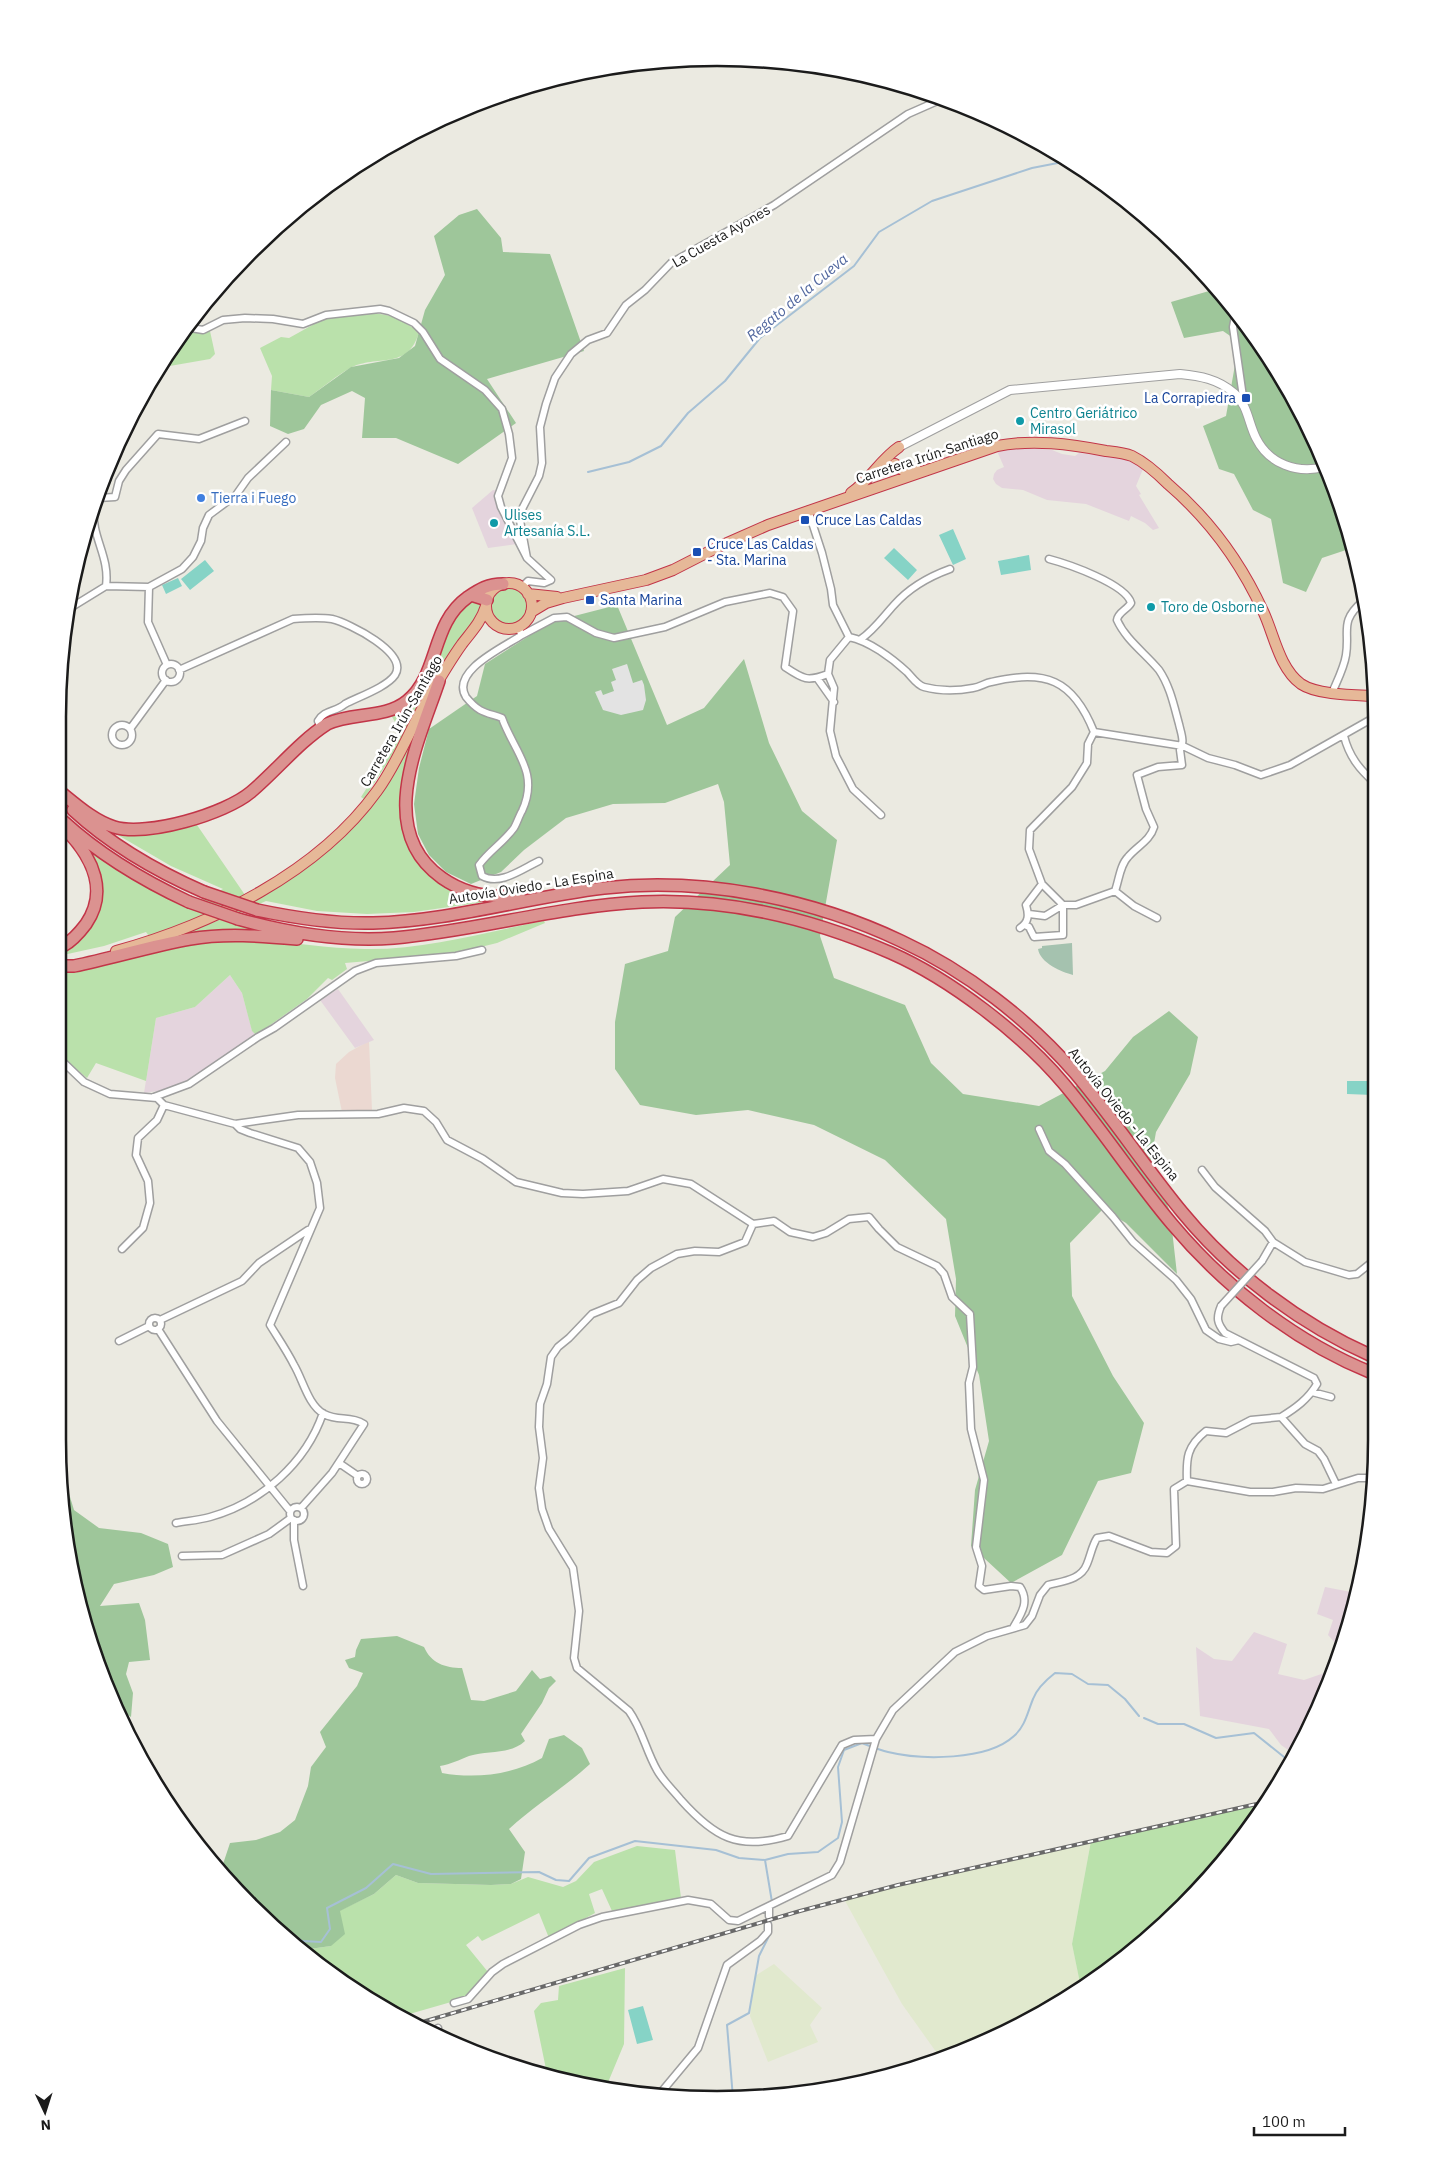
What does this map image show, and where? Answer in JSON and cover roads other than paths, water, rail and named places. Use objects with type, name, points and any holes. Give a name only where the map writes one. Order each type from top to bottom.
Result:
[{"type":"highway","name":"Carretera Irún-Santiago","points":[[531,612],[546,603],[563,598],[646,580],[674,570],[741,536],[808,510],[959,458],[1014,442],[1035,442],[1130,455],[1142,461],[1183,497],[1215,531],[1235,560],[1262,610],[1286,667],[1295,679],[1308,687],[1332,693],[1367,696]]},
{"type":"highway","points":[[831,502],[860,487],[881,463],[899,447]]},
{"type":"highway","points":[[881,463],[880,467],[889,483],[895,476],[896,453],[899,447]]},
{"type":"highway","points":[[895,464],[904,471],[910,471],[959,458]]},
{"type":"highway","points":[[66,796],[84,811],[114,827],[140,830],[188,820],[221,809],[243,797],[321,728],[334,720],[388,710],[407,701],[422,683],[448,617],[457,606],[480,588],[493,584],[503,584],[511,584],[525,591],[531,603],[531,612],[520,632],[502,628],[488,614],[486,603],[490,593],[503,584]]},
{"type":"highway","name":"Carretera Irún-Santiago","points":[[525,591],[563,598]]},
{"type":"highway","points":[[471,595],[486,603]]},
{"type":"highway","name":"Carretera Irún-Santiago","points":[[470,637],[481,622],[486,603]]},
{"type":"highway","name":"Carretera Irún-Santiago","points":[[66,964],[124,949],[197,923],[247,899],[319,851],[343,830],[377,791],[462,644],[482,629],[497,625]]},
{"type":"highway","points":[[439,681],[415,748],[406,804],[411,836],[424,861],[436,873],[454,885],[476,894],[508,897],[582,887],[608,888]]},
{"type":"highway","name":"Autovía Oviedo - La Espina","points":[[66,805],[124,851],[157,870],[204,892],[257,910],[330,922],[393,922],[608,888],[677,886],[711,888],[794,903],[842,916],[901,941],[953,969],[999,1002],[1038,1035],[1074,1072],[1183,1214],[1229,1262],[1280,1302],[1319,1329],[1368,1354]]},
{"type":"highway","name":"Autovía Oviedo - La Espina","points":[[66,822],[122,866],[189,902],[238,919],[299,933],[335,937],[392,938],[460,929],[572,908],[643,902],[678,902],[742,908],[792,918],[835,931],[895,955],[989,1013],[1029,1047],[1062,1081],[1174,1226],[1219,1274],[1264,1310],[1312,1343],[1368,1371]]},
{"type":"highway","points":[[66,829],[92,863],[97,892],[88,921],[76,936],[66,944]]},
{"type":"highway","points":[[66,965],[90,963],[172,943],[209,937],[264,936],[363,943],[433,936],[460,929]]},
{"type":"street","name":"La Cuesta Ayones","points":[[527,558],[519,514],[539,476],[542,463],[540,427],[546,404],[555,378],[571,354],[588,340],[607,333],[626,305],[645,290],[672,263],[774,205],[908,114],[932,103]]},
{"type":"street","points":[[195,330],[203,330],[223,320],[245,318],[273,319],[303,324],[326,315],[380,309],[389,311],[414,323],[423,332],[440,359],[485,390],[502,409],[509,434],[512,458],[498,496],[501,507],[527,558],[551,580],[544,583],[528,581],[525,591]]},
{"type":"street","points":[[1234,322],[1244,405],[1255,438],[1266,454],[1280,464],[1296,470],[1318,468]]},
{"type":"street","points":[[899,447],[1010,390],[1180,374],[1203,376],[1215,381],[1234,393],[1244,405]]},
{"type":"street","points":[[105,498],[115,497],[117,486],[122,476],[158,434],[199,439],[245,422]]},
{"type":"street","points":[[77,604],[106,586],[149,587],[182,569],[193,557],[201,541],[203,528],[209,515],[236,495],[248,478],[286,442]]},
{"type":"street","points":[[808,510],[822,553],[833,605],[849,637]]},
{"type":"street","points":[[94,530],[107,564],[106,586]]},
{"type":"street","points":[[1050,559],[1068,564],[1106,580],[1127,595],[1130,603],[1120,613],[1117,620],[1126,635],[1159,671],[1174,701],[1182,746],[1180,750],[1182,765],[1158,767],[1137,775],[1146,809],[1154,827],[1145,842],[1127,857],[1115,891]]},
{"type":"street","points":[[861,639],[870,632],[909,590],[934,575],[950,569]]},
{"type":"street","points":[[149,587],[148,622],[167,665]]},
{"type":"street","points":[[539,861],[498,880],[490,880],[482,876],[479,865],[514,828],[528,798],[528,775],[520,753],[508,735],[502,718],[479,710],[469,701],[463,691],[464,677],[475,665],[520,632],[554,618],[567,617],[596,633],[614,638],[665,627],[725,602],[770,593],[778,594],[783,597],[793,611],[785,667],[804,680],[828,674]]},
{"type":"street","points":[[1332,693],[1346,654],[1346,628],[1353,612],[1358,607]]},
{"type":"street","points":[[179,670],[293,619],[312,617],[333,620],[354,628],[376,641],[395,657],[396,674],[389,681],[345,704],[340,709],[321,715],[318,721],[321,728]]},
{"type":"street","points":[[849,637],[861,639],[906,671],[922,687],[947,691],[975,688],[990,682],[1029,675],[1054,681],[1068,689],[1088,717],[1094,732],[1088,744],[1087,764],[1072,788],[1030,830],[1029,849],[1042,884],[1063,905],[1063,935],[1034,937],[1029,927],[1022,926],[1029,914],[1026,905],[1042,884]]},
{"type":"street","points":[[849,637],[830,660],[828,674],[834,688],[830,731],[836,756],[853,789],[880,815]]},
{"type":"street","points":[[173,664],[179,670],[176,680],[170,682],[166,680],[162,673],[167,665],[173,664]]},
{"type":"street","points":[[817,678],[834,702]]},
{"type":"street","points":[[130,729],[166,680]]},
{"type":"street","points":[[1094,732],[1182,746],[1208,758],[1235,765],[1261,775],[1290,766],[1368,720]]},
{"type":"street","points":[[1344,736],[1347,747],[1356,764],[1368,777]]},
{"type":"street","points":[[1029,914],[1045,916],[1063,905],[1076,905],[1115,891]]},
{"type":"street","points":[[1115,891],[1134,906],[1157,918]]},
{"type":"street","points":[[66,1065],[84,1082],[110,1094],[154,1097],[189,1084],[274,1028],[355,971],[376,963],[456,956],[482,950]]},
{"type":"street","points":[[154,1097],[164,1104],[235,1124],[298,1115],[378,1114],[404,1108],[424,1110],[436,1122],[447,1140],[483,1159],[516,1182],[562,1193],[583,1194],[628,1191],[663,1179],[691,1184],[753,1224],[774,1221],[790,1232],[813,1237],[826,1233],[850,1219],[869,1217],[898,1247],[937,1266],[944,1274],[952,1297],[970,1314],[973,1367],[968,1383],[971,1429],[984,1480],[976,1546],[982,1566],[979,1586],[984,1590],[1011,1586],[1020,1587],[1025,1594],[1026,1601],[1013,1628]]},
{"type":"street","points":[[122,1249],[143,1228],[150,1203],[148,1181],[136,1155],[138,1138],[157,1120],[164,1104]]},
{"type":"street","points":[[235,1124],[240,1129],[250,1133],[298,1148],[310,1162],[317,1183],[320,1208],[270,1325],[295,1366],[314,1406],[323,1413],[338,1419],[355,1418],[364,1424],[338,1463],[314,1495],[301,1508]]},
{"type":"street","points":[[1039,1129],[1049,1151],[1065,1164],[1133,1242],[1176,1280],[1191,1299],[1206,1330],[1219,1339],[1231,1342],[1239,1340]]},
{"type":"street","points":[[1202,1170],[1215,1188],[1265,1231],[1273,1242],[1305,1262],[1349,1275],[1357,1274],[1368,1265]]},
{"type":"street","points":[[753,1224],[745,1242],[733,1248],[719,1252],[695,1251],[677,1254],[650,1268],[637,1280],[619,1303],[592,1314],[558,1347],[551,1357],[540,1404],[539,1427],[543,1458],[539,1488],[542,1509],[549,1529],[573,1568],[580,1611],[574,1658],[578,1668],[629,1712],[635,1720],[657,1771],[692,1812],[703,1824],[719,1834],[736,1840],[763,1842],[788,1836],[842,1745],[854,1740],[876,1741]]},
{"type":"street","points":[[149,1326],[149,1321],[153,1318],[160,1320],[242,1281],[259,1263],[309,1230]]},
{"type":"street","points":[[1187,1481],[1186,1460],[1194,1440],[1206,1431],[1226,1433],[1251,1420],[1281,1417],[1297,1408],[1317,1384],[1314,1378],[1226,1333],[1218,1325],[1217,1315],[1221,1306],[1262,1261],[1273,1242]]},
{"type":"street","points":[[158,1329],[161,1324],[160,1320]]},
{"type":"street","points":[[149,1326],[152,1329],[158,1329]]},
{"type":"street","points":[[119,1341],[149,1326]]},
{"type":"street","points":[[158,1329],[217,1421],[290,1510],[303,1586]]},
{"type":"street","points":[[1312,1392],[1331,1397]]},
{"type":"street","points":[[176,1523],[210,1517],[246,1503],[270,1487],[294,1464],[318,1429],[323,1413]]},
{"type":"street","points":[[1281,1417],[1305,1444],[1318,1451],[1336,1484]]},
{"type":"street","points":[[338,1463],[358,1476]]},
{"type":"street","points":[[454,2003],[468,1999],[492,1972],[503,1964],[579,1925],[602,1917],[688,1900],[711,1904],[729,1920],[738,1921],[832,1875],[840,1862],[876,1741],[893,1710],[955,1652],[987,1636],[1025,1625],[1032,1616],[1040,1595],[1048,1585],[1080,1575],[1087,1565],[1092,1545],[1097,1538],[1109,1536],[1151,1552],[1167,1553],[1176,1546],[1174,1489],[1187,1481],[1257,1492],[1296,1488],[1323,1489],[1358,1478],[1366,1478]]},
{"type":"street","points":[[290,1510],[295,1507],[301,1508]]},
{"type":"street","points":[[182,1556],[222,1555],[269,1534],[293,1519],[302,1517],[303,1512],[301,1508]]},
{"type":"street","points":[[769,1906],[769,1916]]},
{"type":"street","points":[[665,2088],[698,2048],[727,1965],[760,1941],[768,1932],[768,1925]]},
{"type":"waterway","name":"Regato de la Cueva","points":[[588,472],[629,462],[661,446],[688,413],[725,381],[760,338],[854,266],[879,232],[932,201],[1032,168],[1058,163]]},
{"type":"waterway","points":[[303,1941],[321,1942],[330,1929],[327,1908],[366,1888],[393,1864],[431,1874],[539,1872],[556,1880],[569,1881],[589,1858],[635,1841],[716,1850],[739,1858],[765,1860],[788,1854],[818,1852],[838,1838],[842,1822],[838,1767],[844,1750],[862,1743],[902,1755],[935,1757],[971,1754],[988,1750],[1002,1744],[1018,1732],[1024,1724],[1037,1691],[1055,1673],[1072,1674],[1088,1684],[1108,1685],[1125,1699],[1139,1716]]},
{"type":"waterway","points":[[1144,1718],[1158,1724],[1184,1724],[1216,1738],[1254,1733],[1285,1758]]},
{"type":"waterway","points":[[765,1860],[772,1902]]},
{"type":"waterway","points":[[732,2090],[727,2025],[749,2013],[759,1956],[771,1932],[771,1923]]},
{"type":"railway","points":[[424,2021],[800,1911],[898,1885],[1257,1804]]},
{"type":"place","name":"La Corrapiedra","points":[[1246,398]]},
{"type":"place","name":"Centro Geriátrico Mirasol","points":[[1020,421]]},
{"type":"place","name":"Tierra i Fuego","points":[[201,498]]},
{"type":"place","name":"Cruce Las Caldas","points":[[805,520]]},
{"type":"place","name":"Ulises Artesanía S.L.","points":[[494,523]]},
{"type":"place","name":"Cruce Las Caldas - Sta. Marina","points":[[697,552]]},
{"type":"place","name":"Santa Marina","points":[[590,600]]},
{"type":"place","name":"Toro de Osborne","points":[[1151,607]]}]
